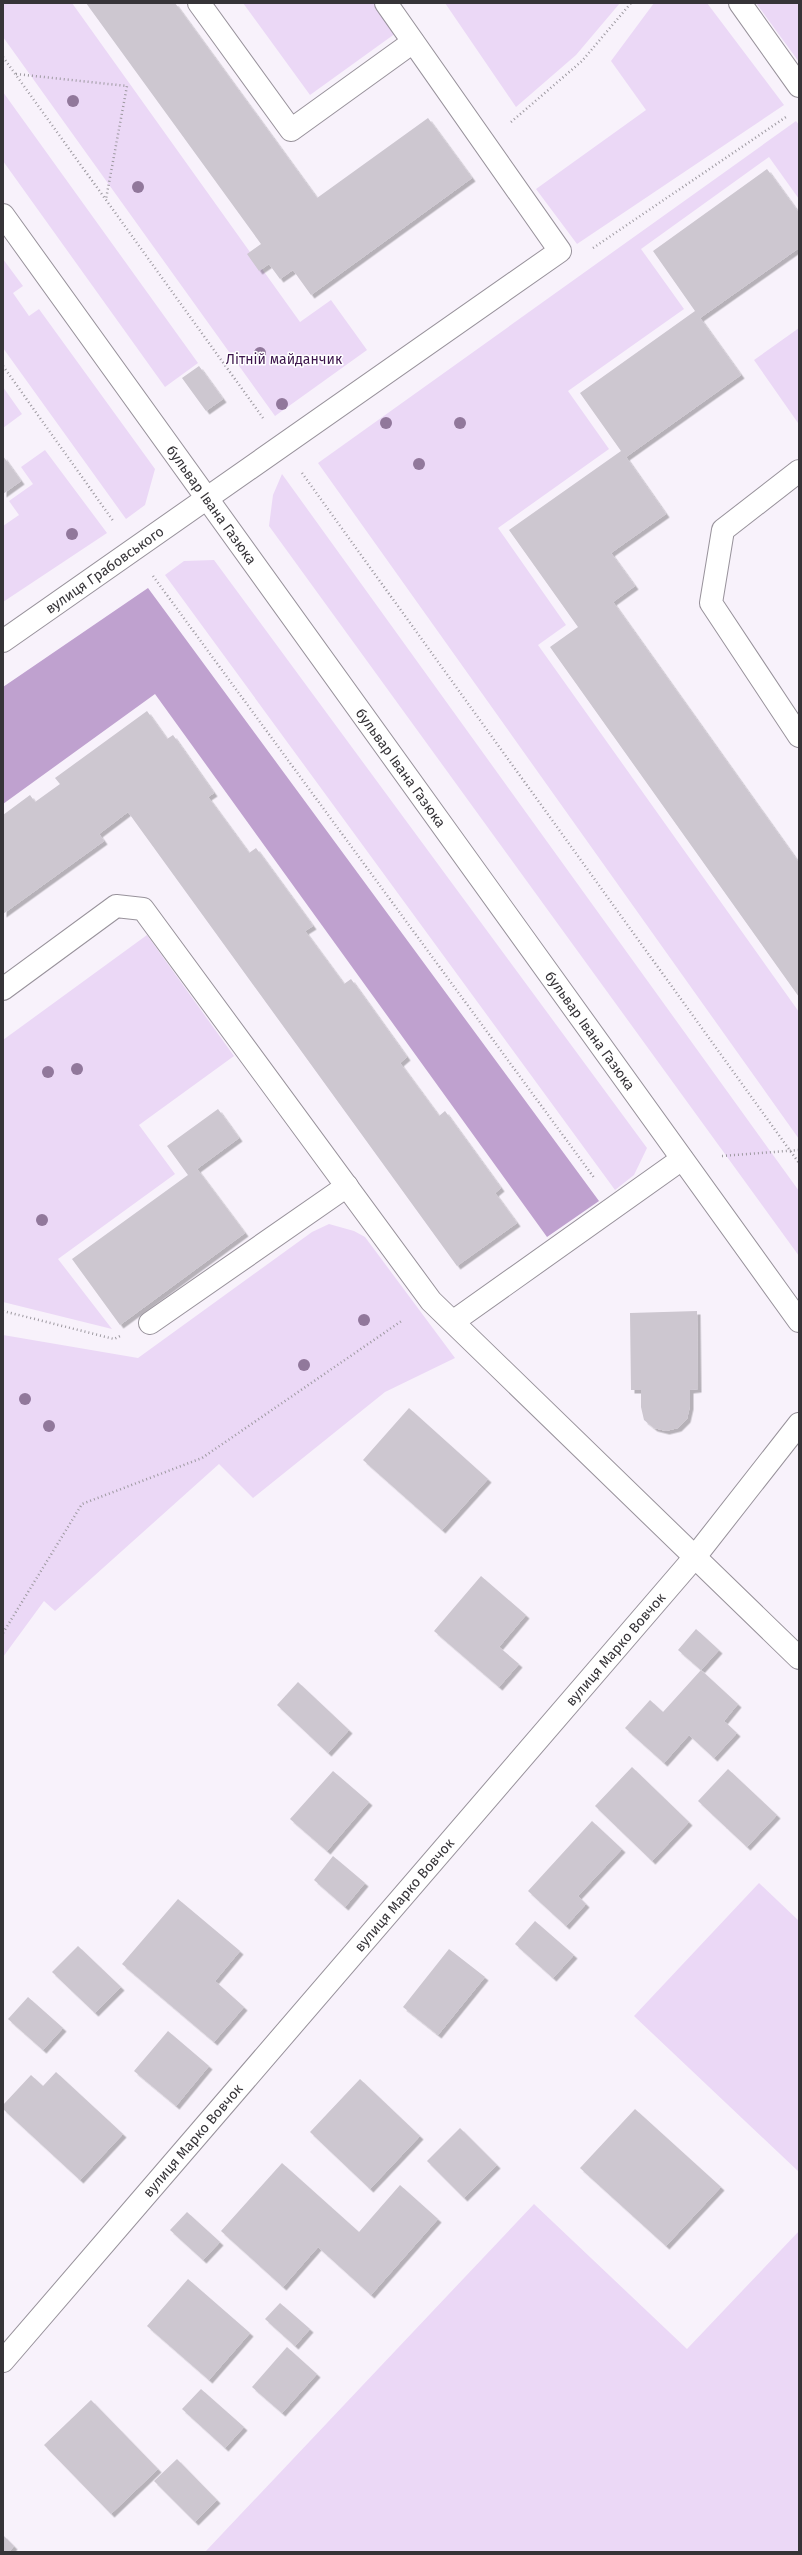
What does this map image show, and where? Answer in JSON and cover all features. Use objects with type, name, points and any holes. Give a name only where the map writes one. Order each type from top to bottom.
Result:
[{"type":"street","points":[[199,3],[290,130],[413,42]]},
{"type":"street","points":[[386,3],[560,251]]},
{"type":"street","points":[[740,3],[799,86]]},
{"type":"street","name":"бульвар Івана Газюка","points":[[3,215],[799,1321]]},
{"type":"street","name":"вулиця Грабовського","points":[[3,641],[560,251]]},
{"type":"street","points":[[799,470],[723,530],[711,603],[799,736]]},
{"type":"street","points":[[3,989],[116,906],[143,909],[431,1301],[454,1321],[694,1558],[799,1658]]},
{"type":"street","points":[[454,1321],[682,1159]]},
{"type":"street","points":[[150,1323],[347,1186]]},
{"type":"street","name":"вулиця Марко Вовчок","points":[[3,2361],[694,1558],[799,1424]]},
{"type":"path","points":[[485,144],[582,61],[631,3]]},
{"type":"path","points":[[3,57],[799,1163]]},
{"type":"path","points":[[16,74],[126,86],[106,200]]},
{"type":"path","points":[[560,251],[585,253],[792,113]]},
{"type":"path","points":[[3,366],[133,549],[615,1207]]},
{"type":"path","points":[[682,1159],[791,1152],[799,1150]]},
{"type":"path","points":[[3,1633],[82,1504],[202,1458],[431,1301]]},
{"type":"path","points":[[3,1311],[114,1339],[150,1323]]},
{"type":"green space","name":"Літній майданчик","points":[[3,3],[72,3],[300,322],[331,300],[367,350],[275,416],[3,37]]},
{"type":"green space","points":[[243,3],[374,3],[396,33],[310,95]]},
{"type":"green space","points":[[445,3],[620,3],[576,55],[516,107]]},
{"type":"green space","points":[[654,3],[707,3],[784,105],[577,244],[536,189],[646,110],[611,61]]},
{"type":"green space","points":[[756,3],[799,3],[799,62]]},
{"type":"green space","points":[[3,92],[198,363],[165,387],[3,161]]},
{"type":"green space","points":[[796,121],[799,125],[799,199],[769,157],[641,249],[684,309],[568,391],[609,449],[498,528],[566,625],[538,645],[799,1012],[799,1139],[318,463]]},
{"type":"green space","points":[[3,259],[23,286],[13,293],[29,316],[39,309],[155,469],[145,505],[126,519],[3,348]]},
{"type":"green space","points":[[799,328],[799,422],[798,423],[754,360]]},
{"type":"green space","points":[[3,387],[22,414],[3,428]]},
{"type":"green space","points":[[45,450],[107,533],[3,602],[3,526],[19,515],[9,501],[33,484],[21,467]]},
{"type":"green space","points":[[282,474],[799,1191],[799,1256],[269,526],[273,495]]},
{"type":"green space","points":[[214,560],[647,1148],[634,1175],[615,1190],[165,575],[184,561]]},
{"type":"green space","points":[[147,935],[234,1056],[139,1125],[175,1174],[58,1259],[112,1329],[3,1302],[3,1040]]},
{"type":"green space","points":[[329,1224],[354,1231],[365,1237],[455,1358],[385,1392],[253,1498],[219,1464],[55,1611],[44,1601],[3,1657],[3,1335],[138,1358],[312,1232]]},
{"type":"green space","points":[[759,1883],[799,1921],[799,2172],[634,2016]]},
{"type":"green space","points":[[534,2204],[687,2349],[799,2231],[799,2552],[205,2552]]},
{"type":"shaded area","points":[[148,588],[599,1201],[547,1237],[155,694],[3,804],[3,687]]},
{"type":"building","points":[[86,3],[175,3],[317,198],[428,118],[472,178],[311,295],[293,270],[280,279],[269,264],[259,271],[247,254],[261,244]]},
{"type":"building","points":[[767,169],[799,213],[799,248],[700,318],[741,375],[626,457],[666,514],[611,553],[635,586],[613,602],[799,863],[799,997],[550,647],[578,627],[509,530],[621,451],[580,393],[695,311],[653,251]]},
{"type":"building","points":[[199,366],[223,399],[206,411],[182,378]]},
{"type":"building","points":[[3,456],[21,481],[3,494]]},
{"type":"building","points":[[147,711],[167,739],[173,735],[214,793],[208,797],[249,853],[256,848],[313,926],[305,931],[344,984],[351,979],[407,1057],[400,1063],[439,1116],[445,1111],[501,1188],[495,1193],[517,1223],[457,1266],[128,812],[99,834],[104,841],[3,914],[3,815],[30,795],[35,802],[60,784],[55,778]]},
{"type":"building","points":[[218,1109],[239,1138],[197,1169],[245,1233],[120,1325],[72,1259],[188,1175],[167,1146]]},
{"type":"building","points":[[697,1311],[698,1389],[690,1390],[690,1406],[687,1419],[678,1428],[666,1431],[654,1428],[644,1420],[641,1407],[641,1390],[631,1390],[630,1313]]},
{"type":"building","points":[[409,1408],[488,1479],[442,1530],[363,1460]]},
{"type":"building","points":[[481,1576],[526,1615],[499,1647],[519,1664],[499,1687],[434,1631]]},
{"type":"building","points":[[696,1629],[719,1650],[701,1670],[678,1650]]},
{"type":"building","points":[[701,1670],[738,1704],[724,1721],[737,1733],[714,1758],[689,1735],[664,1763],[625,1728],[650,1700],[663,1712]]},
{"type":"building","points":[[298,1682],[349,1730],[328,1753],[277,1705]]},
{"type":"building","points":[[632,1767],[689,1822],[652,1861],[595,1806]]},
{"type":"building","points":[[728,1769],[777,1815],[747,1847],[698,1801]]},
{"type":"building","points":[[333,1771],[369,1802],[327,1851],[290,1819]]},
{"type":"building","points":[[592,1821],[622,1849],[578,1896],[586,1904],[566,1926],[528,1891]]},
{"type":"building","points":[[333,1856],[365,1883],[345,1907],[314,1880]]},
{"type":"building","points":[[178,1899],[240,1951],[215,1981],[244,2007],[214,2042],[122,1964]]},
{"type":"building","points":[[535,1921],[574,1955],[553,1978],[515,1944]]},
{"type":"building","points":[[78,1946],[121,1987],[95,2013],[52,1972]]},
{"type":"building","points":[[449,1949],[485,1977],[438,2035],[403,2007]]},
{"type":"building","points":[[28,1997],[63,2028],[43,2050],[8,2019]]},
{"type":"building","points":[[168,2031],[209,2066],[176,2106],[134,2071]]},
{"type":"building","points":[[56,2072],[123,2134],[80,2180],[3,2109],[3,2105],[31,2075],[43,2086]]},
{"type":"building","points":[[360,2079],[420,2136],[370,2189],[310,2132]]},
{"type":"building","points":[[635,2109],[721,2187],[666,2246],[580,2168]]},
{"type":"building","points":[[460,2128],[497,2165],[464,2198],[427,2161]]},
{"type":"building","points":[[282,2163],[359,2232],[400,2185],[438,2219],[371,2295],[318,2247],[283,2287],[221,2231]]},
{"type":"building","points":[[187,2212],[220,2242],[203,2260],[170,2230]]},
{"type":"building","points":[[188,2279],[250,2333],[209,2380],[147,2326]]},
{"type":"building","points":[[280,2303],[310,2329],[295,2346],[265,2319]]},
{"type":"building","points":[[287,2347],[317,2374],[282,2413],[252,2387]]},
{"type":"building","points":[[201,2389],[244,2427],[225,2448],[182,2409]]},
{"type":"building","points":[[91,2400],[158,2469],[111,2514],[44,2445]]},
{"type":"building","points":[[177,2459],[217,2500],[195,2522],[154,2481]]},
{"type":"building","points":[[3,2535],[14,2546],[9,2552],[3,2552]]}]
